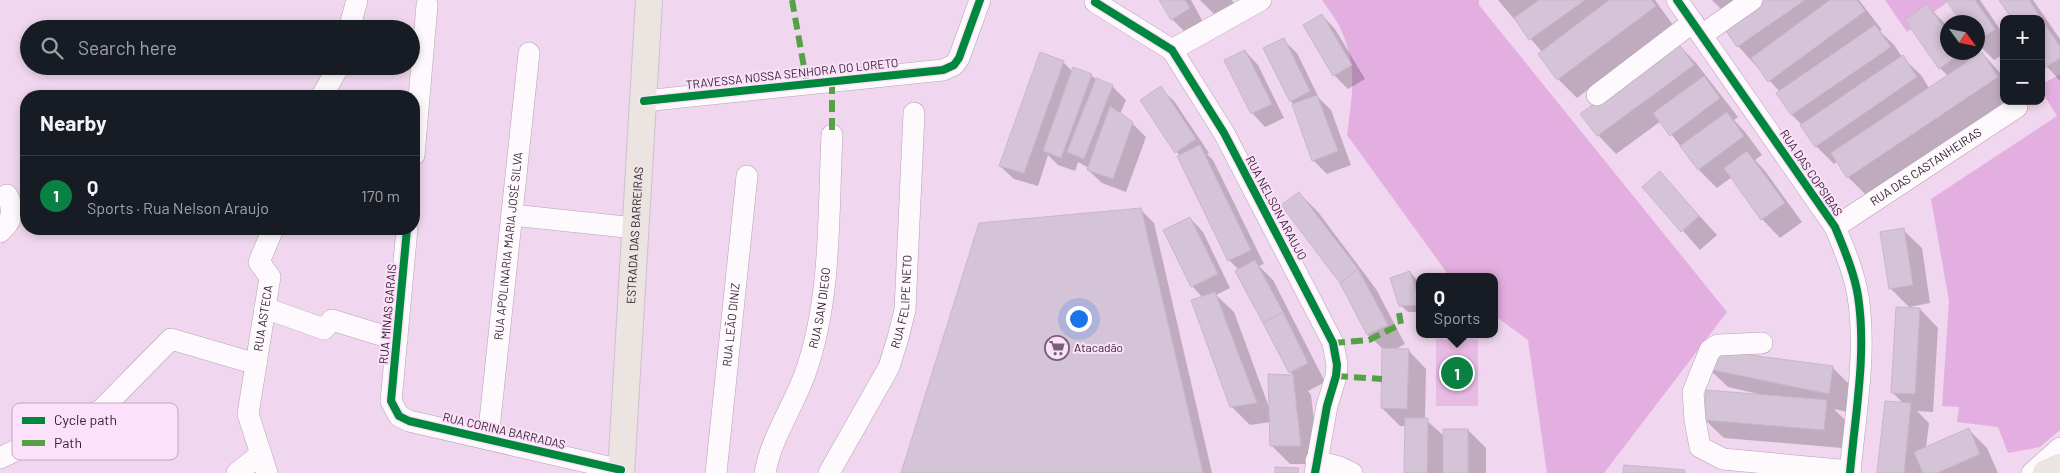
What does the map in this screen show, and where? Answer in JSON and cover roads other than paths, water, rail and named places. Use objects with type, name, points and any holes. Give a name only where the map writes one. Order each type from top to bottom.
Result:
[{"type":"main road","name":"ESTRADA DAS BARREIRAS","points":[[621,472],[650,0]]},
{"type":"main road","points":[[2046,473],[2060,468]]},
{"type":"street","points":[[351,20],[357,0]]},
{"type":"street","name":"TRAVESSA NOSSA SENHORA DO LORETO","points":[[644,101],[943,70],[954,65],[959,58],[980,0]]},
{"type":"street","points":[[1172,50],[1261,0]]},
{"type":"street","name":"RUA DAS COPSIBAS","points":[[1677,0],[1835,227],[1849,260],[1858,295],[1862,328],[1850,472]]},
{"type":"street","points":[[1597,95],[1697,28],[1752,0]]},
{"type":"street","name":"RUA NELSON ARAUJO","points":[[1095,2],[1172,50],[1224,133],[1333,343],[1337,365],[1336,376],[1327,406],[1316,467]]},
{"type":"street","points":[[420,90],[427,5]]},
{"type":"street","name":"RUA APOLINARIA MARIA JOSÉ SILVA","points":[[488,439],[529,53]]},
{"type":"street","points":[[325,90],[334,75]]},
{"type":"street","name":"RUA DAS CASTANHEIRAS","points":[[1835,227],[2017,107]]},
{"type":"street","name":"RUA FELIPE NETO","points":[[829,473],[889,367],[898,338],[904,310],[914,113]]},
{"type":"street","name":"RUA SAN DIEGO","points":[[765,473],[773,446],[805,374],[818,326],[825,278],[832,135]]},
{"type":"street","name":"RUA LEÃO DINIZ","points":[[716,473],[747,176]]},
{"type":"street","points":[[0,232],[9,222],[12,213],[12,204],[7,195]]},
{"type":"street","points":[[512,215],[636,228]]},
{"type":"street","name":"RUA ASTECA","points":[[264,464],[248,414],[270,277],[259,262],[270,235]]},
{"type":"street","name":"RUA MINAS GARAIS","points":[[392,402],[406,235]]},
{"type":"street","points":[[265,308],[324,329],[332,320],[397,340]]},
{"type":"street","points":[[107,403],[172,339],[256,364]]},
{"type":"street","points":[[1762,343],[1718,345],[1710,350],[1693,392],[1695,420],[1700,447],[1723,459],[1850,472]]},
{"type":"street","name":"RUA CORINA BARRADAS","points":[[392,402],[395,412],[403,420],[621,472]]},
{"type":"street","points":[[2032,473],[2060,448]]},
{"type":"street","points":[[0,458],[12,452]]},
{"type":"street","points":[[237,473],[264,464]]},
{"type":"street","points":[[1316,467],[1339,467],[1352,473]]},
{"type":"place","name":"Atacadão","points":[[1057,348]]},
{"type":"place","name":"Q","points":[[1457,373]]}]
